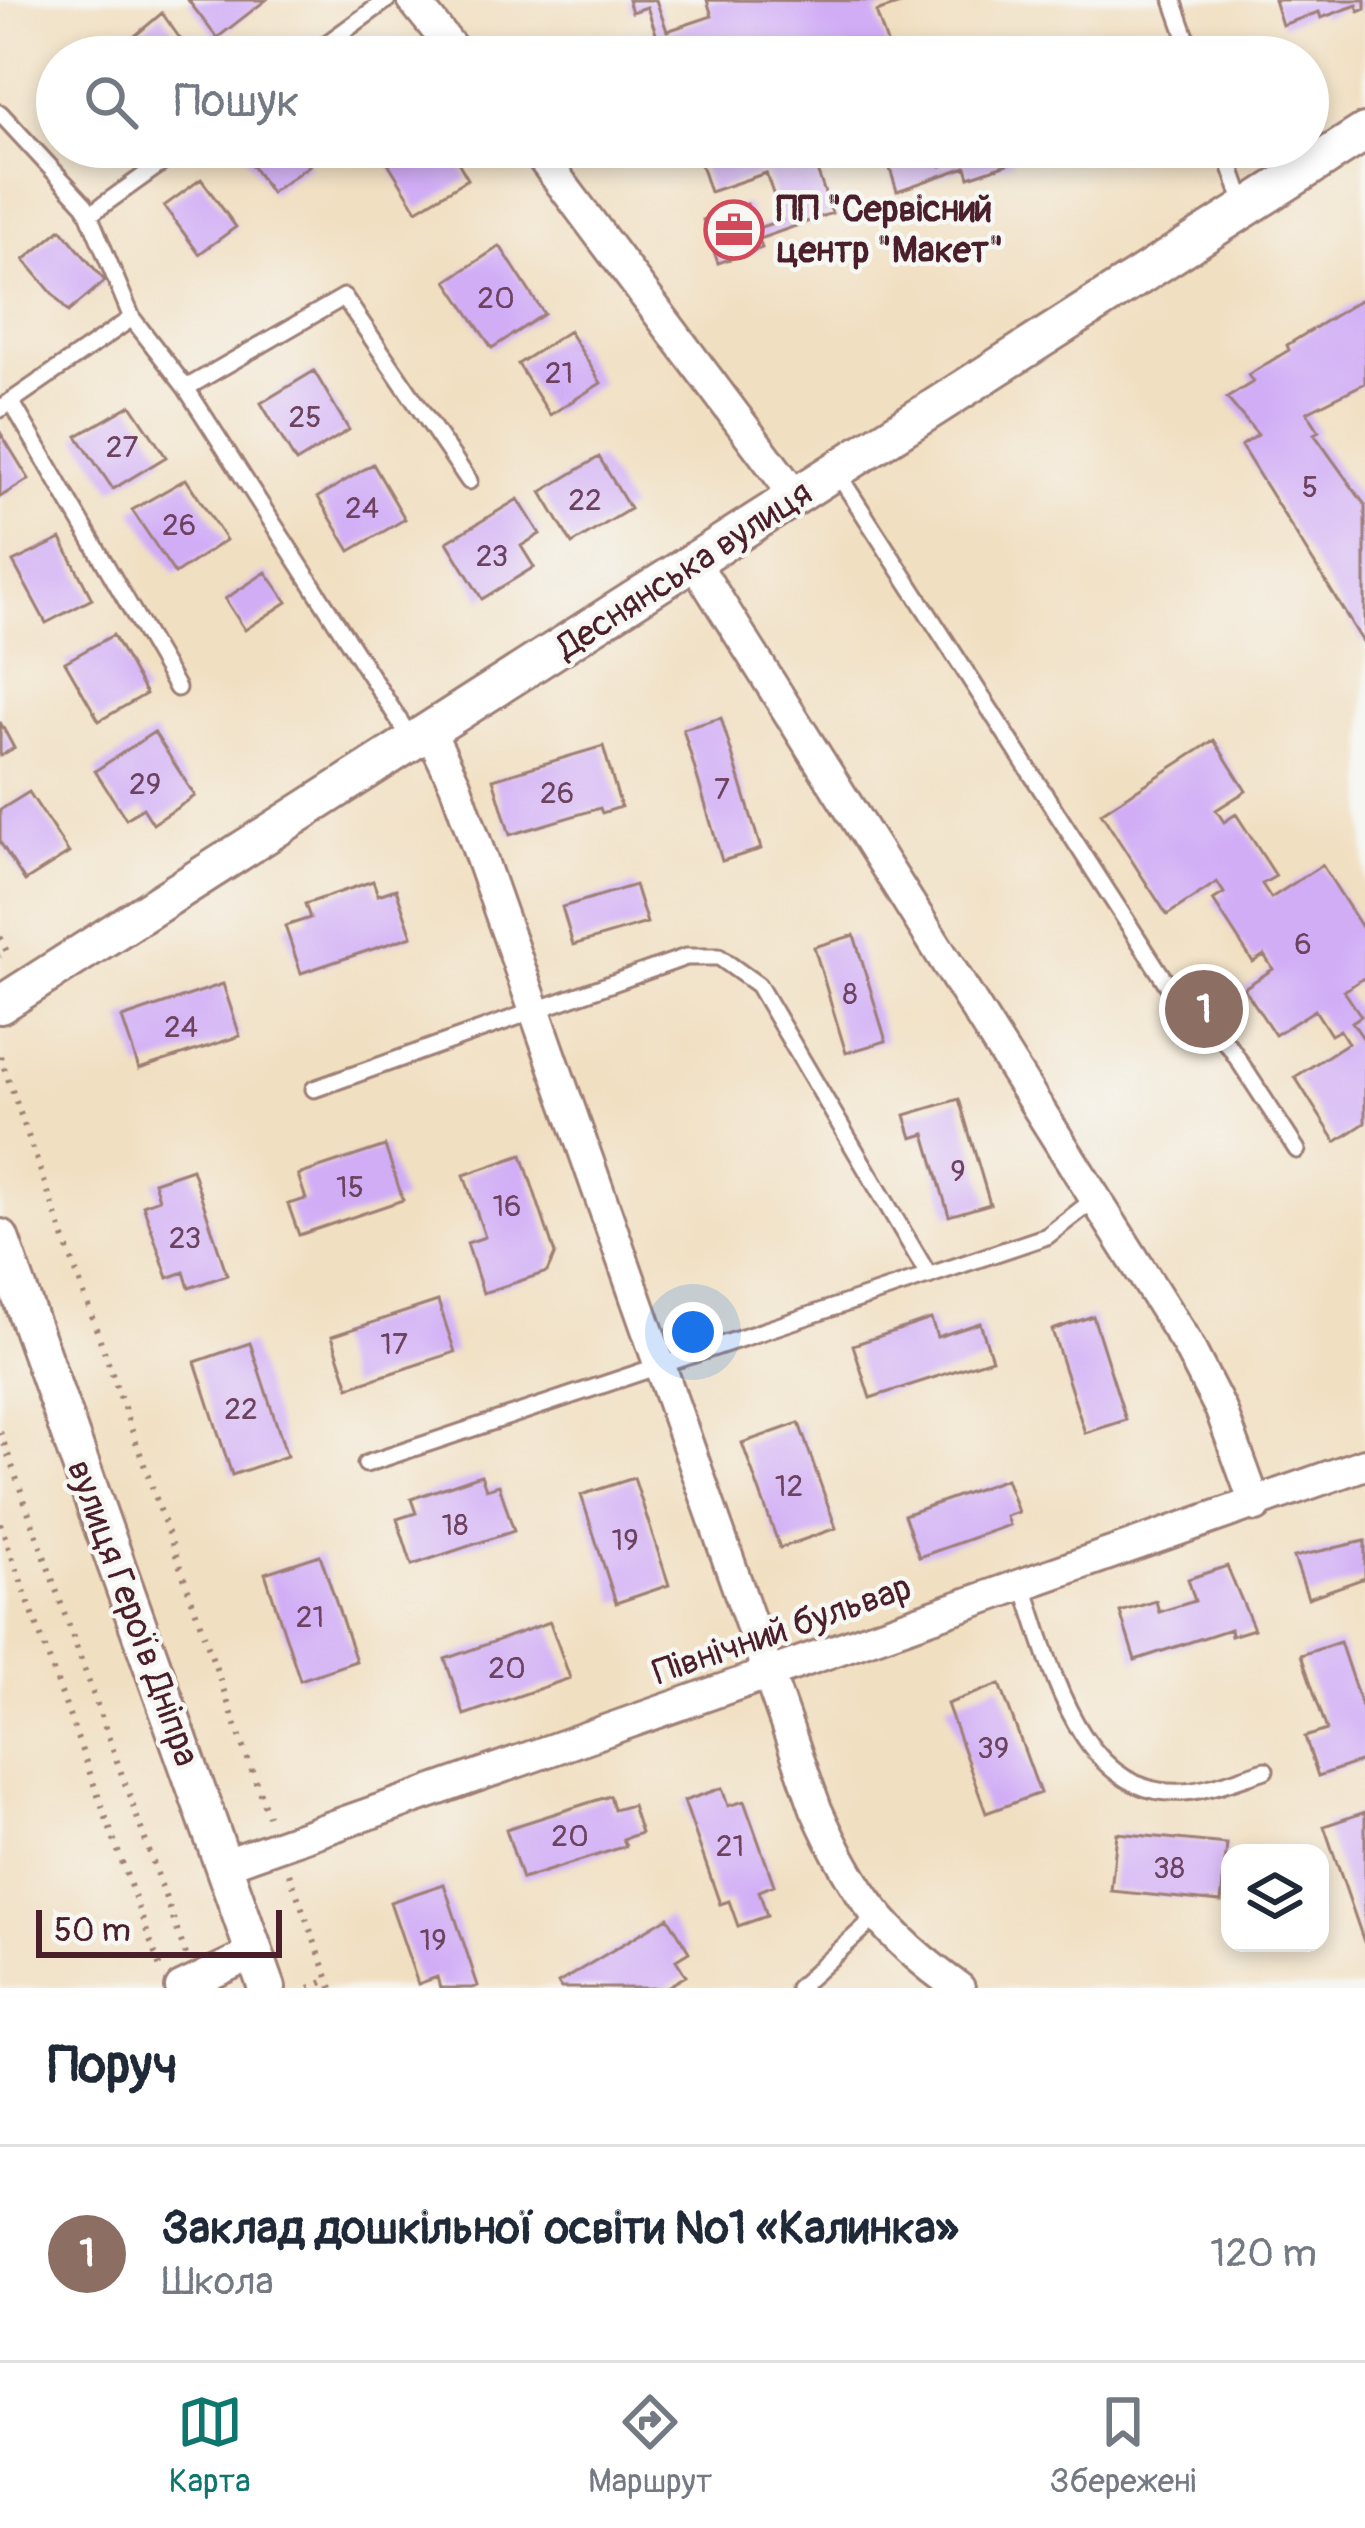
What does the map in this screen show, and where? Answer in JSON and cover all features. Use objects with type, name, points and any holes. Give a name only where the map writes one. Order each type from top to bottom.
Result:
[{"type":"street","points":[[413,0],[442,36]]},
{"type":"street","name":"Деснянська вулиця","points":[[1329,155],[1365,132]]},
{"type":"street","points":[[550,168],[796,497]]},
{"type":"street","name":"Деснянська вулиця","points":[[0,1005],[423,739],[1309,168]]},
{"type":"street","points":[[694,562],[1205,1376],[1256,1506]]},
{"type":"street","points":[[423,739],[455,784],[816,1809],[846,1873],[875,1918],[959,1988]]},
{"type":"street","name":"вулиця Героїв Дніпра","points":[[0,1238],[267,1988]]},
{"type":"street","name":"Північний бульвар","points":[[223,1865],[1365,1464]]},
{"type":"street","points":[[181,1986],[254,1953]]},
{"type":"lane","points":[[337,36],[387,0]]},
{"type":"lane","points":[[1173,0],[1186,36]]},
{"type":"lane","points":[[0,112],[36,154]]},
{"type":"lane","points":[[48,168],[89,215],[132,318],[186,388],[423,739]]},
{"type":"lane","points":[[89,215],[155,168]]},
{"type":"lane","points":[[1232,168],[1246,209]]},
{"type":"lane","points":[[186,388],[344,297],[469,481]]},
{"type":"lane","points":[[132,318],[6,405],[177,688]]},
{"type":"lane","points":[[836,471],[1167,984],[1230,1047],[1297,1150]]},
{"type":"lane","points":[[314,1089],[686,957],[719,957],[747,972],[929,1276]]},
{"type":"lane","points":[[366,1464],[659,1362],[1047,1236],[1096,1198]]},
{"type":"lane","points":[[1024,1587],[1071,1715],[1097,1755],[1117,1772],[1138,1784],[1181,1793],[1265,1770]]},
{"type":"lane","points":[[798,1988],[875,1918]]},
{"type":"path","points":[[0,937],[7,952],[0,956]]},
{"type":"path","points":[[0,1056],[4,1082],[330,1984],[309,1988]]},
{"type":"path","points":[[0,1432],[181,1986]]},
{"type":"path","points":[[0,1522],[181,1986]]},
{"type":"building","points":[[188,0],[266,0],[220,36]]},
{"type":"building","points":[[628,0],[656,0],[667,31],[712,16],[707,0],[909,1],[876,12],[885,36],[657,36],[647,7],[632,12]]},
{"type":"building","points":[[1274,0],[1365,0],[1365,9],[1359,12],[1357,5],[1321,18],[1319,12],[1282,25]]},
{"type":"building","points":[[162,13],[178,36],[135,36]]},
{"type":"building","points":[[254,168],[306,168],[271,193]]},
{"type":"building","points":[[391,168],[461,168],[468,179],[417,210]]},
{"type":"building","points":[[702,168],[816,168],[832,213],[759,239],[762,248],[718,263],[703,220],[747,204],[755,229],[782,220],[766,173],[710,192]]},
{"type":"building","points":[[890,168],[963,168],[897,191]]},
{"type":"building","points":[[966,168],[995,168],[969,177]]},
{"type":"building","points":[[201,179],[236,227],[199,254],[164,206]]},
{"type":"building","points":[[61,229],[105,281],[68,312],[24,260]]},
{"type":"building","points":[[500,246],[544,314],[492,348],[447,281]]},
{"type":"building","points":[[1365,297],[1365,383],[1307,412],[1319,431],[1314,434],[1365,505],[1365,645],[1241,446],[1258,435],[1227,398],[1253,382],[1248,375],[1289,350],[1287,345]]},
{"type":"building","points":[[569,331],[601,383],[550,415],[518,364]]},
{"type":"building","points":[[314,371],[349,430],[296,462],[261,403]]},
{"type":"building","points":[[131,405],[166,457],[113,489],[77,436]]},
{"type":"building","points":[[0,432],[29,479],[0,497]]},
{"type":"building","points":[[599,457],[630,509],[572,544],[541,492]]},
{"type":"building","points":[[373,464],[405,519],[350,551],[318,497]]},
{"type":"building","points":[[186,479],[226,540],[175,574],[132,510]]},
{"type":"building","points":[[518,499],[540,534],[521,546],[534,567],[482,599],[447,542]]},
{"type":"building","points":[[61,539],[92,599],[46,623],[13,562]]},
{"type":"building","points":[[266,572],[287,602],[245,630],[225,599]]},
{"type":"building","points":[[113,635],[146,694],[99,721],[65,662]]},
{"type":"building","points":[[721,718],[761,849],[722,861],[683,729]]},
{"type":"building","points":[[0,722],[14,748],[0,756]]},
{"type":"building","points":[[154,732],[195,796],[153,824],[143,808],[126,819],[95,771]]},
{"type":"building","points":[[1214,740],[1246,791],[1216,810],[1224,822],[1236,814],[1276,876],[1262,884],[1271,898],[1322,865],[1365,932],[1365,977],[1344,991],[1361,1016],[1352,1022],[1365,1041],[1365,1123],[1336,1142],[1295,1077],[1348,1043],[1340,1030],[1331,1035],[1315,1010],[1275,1035],[1244,988],[1273,969],[1264,955],[1253,962],[1213,900],[1224,893],[1217,882],[1167,915],[1101,813]]},
{"type":"building","points":[[603,746],[621,807],[602,813],[600,808],[510,835],[493,779]]},
{"type":"building","points":[[29,792],[69,853],[25,881],[0,842],[0,810]]},
{"type":"building","points":[[373,881],[378,895],[396,889],[412,936],[301,973],[285,926],[310,918],[305,904]]},
{"type":"building","points":[[635,885],[647,923],[573,945],[562,907]]},
{"type":"building","points":[[854,935],[886,1041],[846,1053],[814,947]]},
{"type":"building","points":[[223,984],[240,1036],[139,1069],[122,1018]]},
{"type":"building","points":[[959,1099],[990,1204],[949,1216],[925,1134],[912,1138],[905,1115]]},
{"type":"building","points":[[385,1146],[403,1200],[299,1235],[288,1204],[306,1199],[298,1175]]},
{"type":"building","points":[[522,1155],[555,1254],[547,1272],[483,1293],[467,1243],[485,1237],[464,1175]]},
{"type":"building","points":[[192,1169],[227,1275],[189,1288],[184,1272],[168,1278],[143,1205],[159,1199],[154,1182]]},
{"type":"building","points":[[438,1301],[455,1352],[349,1387],[332,1336]]},
{"type":"building","points":[[1093,1316],[1126,1420],[1085,1433],[1052,1330]]},
{"type":"building","points":[[931,1319],[937,1337],[980,1323],[992,1359],[870,1398],[853,1345]]},
{"type":"building","points":[[250,1343],[287,1456],[232,1475],[195,1362]]},
{"type":"building","points":[[799,1423],[836,1528],[780,1548],[742,1443]]},
{"type":"building","points":[[481,1475],[486,1489],[499,1485],[514,1531],[412,1565],[397,1519],[416,1513],[411,1499]]},
{"type":"building","points":[[634,1478],[669,1585],[616,1603],[581,1495]]},
{"type":"building","points":[[1006,1479],[1018,1512],[1006,1516],[1009,1525],[919,1557],[904,1515]]},
{"type":"building","points":[[1365,1541],[1365,1578],[1308,1598],[1294,1557]]},
{"type":"building","points":[[320,1555],[356,1661],[300,1680],[265,1573]]},
{"type":"building","points":[[1227,1566],[1254,1629],[1231,1636],[1230,1629],[1135,1660],[1120,1612],[1156,1601],[1159,1612],[1195,1601],[1188,1579]]},
{"type":"building","points":[[550,1622],[570,1678],[464,1715],[445,1659]]},
{"type":"building","points":[[1340,1642],[1365,1717],[1365,1760],[1318,1776],[1305,1737],[1327,1730],[1301,1655]]},
{"type":"building","points":[[1000,1684],[1040,1793],[986,1813],[947,1704]]},
{"type":"building","points":[[722,1788],[728,1806],[744,1801],[774,1885],[759,1891],[767,1916],[738,1926],[729,1901],[720,1904],[684,1801]]},
{"type":"building","points":[[610,1796],[614,1810],[632,1805],[641,1833],[623,1839],[626,1846],[522,1879],[506,1829]]},
{"type":"building","points":[[1365,1812],[1365,1942],[1364,1942],[1324,1826]]},
{"type":"building","points":[[1117,1833],[1227,1844],[1221,1844],[1221,1902],[1111,1891]]},
{"type":"building","points":[[444,1884],[478,1986],[473,1988],[440,1988],[437,1977],[418,1984],[390,1902]]},
{"type":"building","points":[[668,1917],[689,1952],[676,1960],[686,1976],[665,1988],[561,1988],[558,1983]]},
{"type":"place","name":"ПП \"Сервісний центр \"Макет\"","points":[[734,230]]},
{"type":"place","name":"Заклад дошкільної освіти №1 «Калинка»","points":[[1204,1009]]}]
